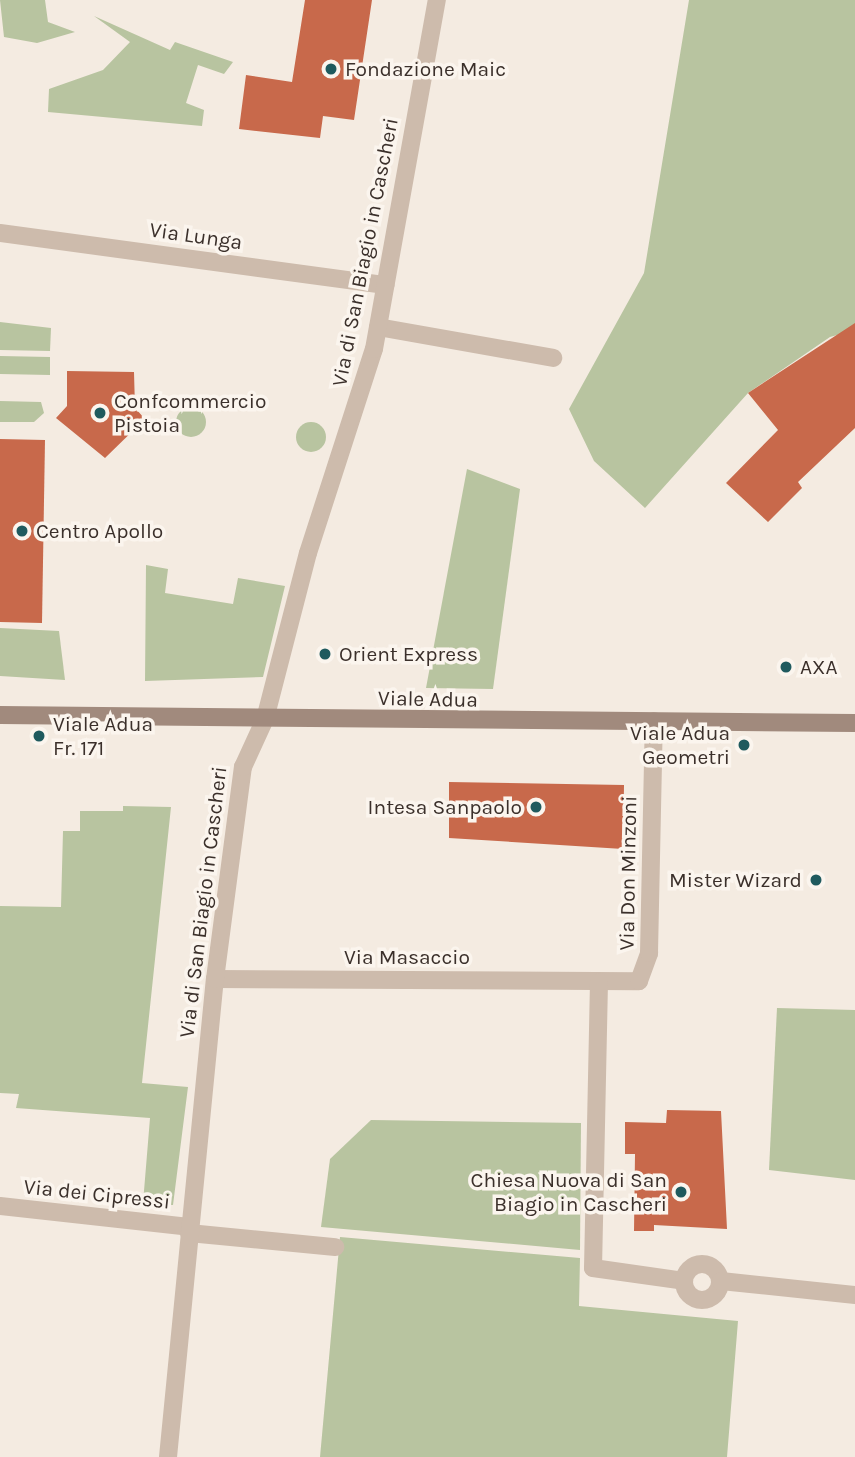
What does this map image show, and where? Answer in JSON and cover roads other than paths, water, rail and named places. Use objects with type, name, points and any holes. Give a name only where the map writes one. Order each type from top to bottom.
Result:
[{"type":"main road","name":"Viale Adua","points":[[0,715],[855,723]]},
{"type":"street","name":"Via di San Biagio in Cascheri","points":[[168,1457],[215,979],[243,767],[265,719],[378,327],[437,0]]},
{"type":"street","name":"Via Lunga","points":[[0,233],[386,285]]},
{"type":"street","points":[[378,327],[553,358]]},
{"type":"street","name":"Via Don Minzoni","points":[[599,982],[639,981],[649,965],[653,721]]},
{"type":"street","name":"Via Masaccio","points":[[215,979],[599,982]]},
{"type":"street","points":[[599,982],[593,1268],[684,1281]]},
{"type":"street","name":"Via dei Cipressi","points":[[0,1206],[335,1247]]},
{"type":"street","points":[[721,1281],[715,1294],[702,1300],[690,1294],[684,1281],[690,1268],[705,1263],[721,1281],[855,1295]]},
{"type":"place","name":"Fondazione Maic","points":[[331,69]]},
{"type":"place","name":"Confcommercio Pistoia","points":[[100,413]]},
{"type":"place","name":"Centro Apollo","points":[[22,531]]},
{"type":"place","name":"Orient Express","points":[[325,654]]},
{"type":"place","name":"AXA","points":[[786,667]]},
{"type":"place","name":"Viale Adua Fr. 171","points":[[39,736]]},
{"type":"place","name":"Viale Adua Geometri","points":[[744,745]]},
{"type":"place","name":"Intesa Sanpaolo","points":[[536,807]]},
{"type":"place","name":"Mister Wizard","points":[[816,880]]},
{"type":"place","name":"Chiesa Nuova di San Biagio in Cascheri","points":[[681,1192]]}]
